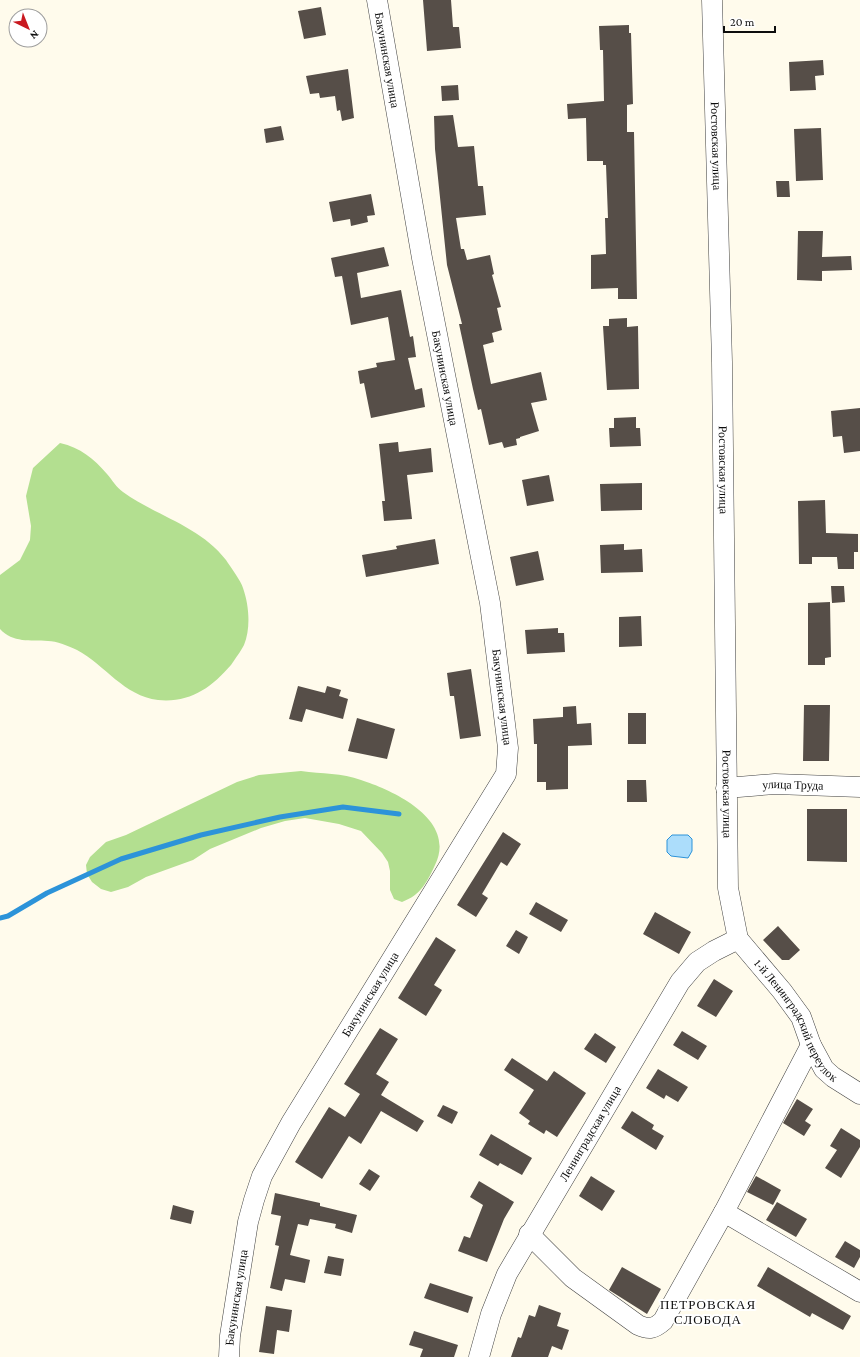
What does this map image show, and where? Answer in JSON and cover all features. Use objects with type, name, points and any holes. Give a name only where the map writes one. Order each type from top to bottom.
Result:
[{"type":"street","name":"Бакунинская улица","points":[[229,1357],[230,1336],[248,1222],[262,1176],[291,1123],[506,774],[508,748],[490,603],[422,258],[377,0]]},
{"type":"street","name":"Ростовская улица","points":[[712,0],[722,362],[728,888],[738,939]]},
{"type":"street","name":"улица Труда","points":[[726,788],[776,784],[860,787]]},
{"type":"street","name":"1-й Ленинградский переулок","points":[[738,939],[782,991],[801,1017],[811,1045],[824,1069],[833,1078],[860,1094]]},
{"type":"street","name":"Ленинградская улица","points":[[479,1357],[491,1314],[504,1281],[529,1234],[680,982],[697,962],[714,950],[738,939]]},
{"type":"street","points":[[529,1234],[573,1278],[638,1325],[652,1329],[663,1321],[724,1212],[811,1045]]},
{"type":"street","points":[[724,1212],[860,1292]]},
{"type":"green space","points":[[60,443],[74,448],[92,458],[123,492],[204,538],[226,560],[240,582],[248,609],[248,631],[244,645],[231,665],[208,687],[180,699],[158,700],[146,697],[135,693],[87,656],[74,648],[51,641],[16,639],[10,637],[0,629],[0,575],[20,560],[30,540],[31,526],[26,496],[33,468]]},
{"type":"green space","points":[[301,771],[347,776],[375,785],[405,800],[419,810],[430,821],[438,834],[440,849],[435,865],[419,892],[402,902],[394,899],[390,890],[390,871],[388,862],[382,853],[361,831],[339,824],[305,818],[285,821],[261,828],[210,849],[193,860],[146,877],[128,887],[111,892],[101,889],[92,882],[87,874],[86,865],[90,857],[106,842],[126,835],[237,782],[259,775]]},
{"type":"water","points":[[672,835],[688,835],[692,839],[692,851],[688,858],[671,856],[667,852],[667,840]]},
{"type":"building","points":[[423,0],[451,0],[453,27],[459,27],[461,48],[427,51]]},
{"type":"building","points":[[321,7],[326,35],[304,39],[298,11]]},
{"type":"building","points":[[629,25],[629,33],[631,33],[633,104],[627,105],[627,132],[634,132],[637,299],[618,299],[618,288],[591,289],[591,255],[606,254],[605,218],[608,218],[606,165],[603,165],[603,161],[587,161],[586,118],[568,119],[567,104],[604,101],[603,50],[600,50],[599,26]]},
{"type":"building","points":[[823,60],[824,75],[815,76],[816,90],[790,91],[789,62]]},
{"type":"building","points":[[348,69],[354,118],[342,121],[340,110],[337,111],[335,96],[320,98],[319,93],[310,94],[306,76]]},
{"type":"building","points":[[458,85],[459,100],[442,101],[441,86]]},
{"type":"building","points":[[453,115],[458,147],[474,146],[478,186],[483,186],[486,215],[456,218],[461,249],[464,249],[467,260],[490,255],[494,274],[492,275],[501,307],[497,308],[502,330],[492,333],[494,342],[483,345],[491,384],[541,372],[547,400],[531,403],[539,431],[516,439],[517,445],[504,448],[502,442],[489,445],[481,409],[478,410],[459,324],[462,324],[447,265],[435,149],[434,116]]},
{"type":"building","points":[[281,126],[284,140],[266,143],[264,129]]},
{"type":"building","points":[[821,128],[823,180],[796,181],[794,129]]},
{"type":"building","points":[[776,181],[789,181],[790,197],[777,197]]},
{"type":"building","points":[[371,194],[375,215],[367,216],[368,222],[351,226],[350,219],[333,222],[329,202]]},
{"type":"building","points":[[798,231],[823,231],[822,257],[851,256],[852,270],[822,271],[822,281],[797,280]]},
{"type":"building","points":[[384,247],[389,266],[357,273],[361,298],[401,290],[410,337],[413,336],[416,357],[408,358],[415,390],[422,388],[425,407],[371,418],[364,383],[360,384],[358,371],[377,367],[376,363],[395,360],[388,317],[351,325],[342,276],[335,277],[331,258]]},
{"type":"building","points":[[627,318],[627,327],[638,326],[639,389],[607,390],[603,326],[609,326],[609,319]]},
{"type":"building","points":[[860,408],[860,451],[844,453],[842,436],[833,437],[831,411]]},
{"type":"building","points":[[636,417],[636,428],[640,428],[641,446],[610,447],[609,428],[614,428],[614,418]]},
{"type":"building","points":[[398,442],[399,452],[431,448],[433,472],[407,475],[412,519],[384,521],[382,501],[385,501],[379,444]]},
{"type":"building","points":[[549,475],[554,501],[527,506],[522,480]]},
{"type":"building","points":[[642,483],[642,510],[601,511],[600,484]]},
{"type":"building","points":[[825,500],[826,533],[858,534],[858,552],[854,552],[854,569],[838,569],[837,557],[812,557],[812,564],[799,564],[798,501]]},
{"type":"building","points":[[435,539],[439,564],[366,577],[362,555],[397,549],[396,546]]},
{"type":"building","points":[[624,544],[624,550],[642,549],[643,572],[601,573],[600,545]]},
{"type":"building","points":[[538,551],[544,580],[516,586],[510,557]]},
{"type":"building","points":[[831,586],[844,586],[845,602],[832,603]]},
{"type":"building","points":[[830,602],[831,657],[825,658],[825,665],[808,665],[808,603]]},
{"type":"building","points":[[641,616],[642,646],[619,647],[619,617]]},
{"type":"building","points":[[558,628],[558,633],[564,633],[565,652],[527,654],[525,630]]},
{"type":"building","points":[[471,669],[481,736],[460,739],[454,696],[450,696],[447,673]]},
{"type":"building","points":[[298,686],[325,693],[327,686],[341,690],[339,696],[348,699],[343,719],[306,709],[302,722],[289,719]]},
{"type":"building","points":[[804,705],[830,705],[829,761],[803,761]]},
{"type":"building","points":[[576,706],[577,724],[591,723],[592,745],[568,746],[568,789],[546,790],[546,782],[537,782],[537,744],[534,744],[533,719],[563,717],[563,707]]},
{"type":"building","points":[[628,713],[646,713],[646,744],[628,744]]},
{"type":"building","points":[[357,718],[395,729],[387,759],[348,751]]},
{"type":"building","points":[[627,780],[646,780],[647,802],[627,802]]},
{"type":"building","points":[[807,809],[847,809],[847,862],[807,861]]},
{"type":"building","points":[[503,832],[521,844],[507,866],[501,862],[482,894],[488,898],[476,917],[457,905]]},
{"type":"building","points":[[536,902],[568,920],[561,932],[529,914]]},
{"type":"building","points":[[655,912],[691,932],[679,954],[643,934]]},
{"type":"building","points":[[778,926],[800,950],[789,960],[782,960],[763,940]]},
{"type":"building","points":[[516,930],[528,937],[519,954],[506,946]]},
{"type":"building","points":[[436,937],[456,950],[434,985],[442,990],[426,1016],[398,998]]},
{"type":"building","points":[[714,979],[733,991],[716,1017],[697,1006]]},
{"type":"building","points":[[380,1028],[398,1039],[376,1074],[389,1082],[381,1095],[424,1121],[417,1132],[381,1111],[361,1144],[349,1136],[322,1179],[295,1162],[329,1107],[345,1117],[360,1094],[344,1084]]},
{"type":"building","points":[[682,1031],[707,1046],[698,1060],[673,1045]]},
{"type":"building","points":[[595,1033],[616,1047],[606,1063],[584,1049]]},
{"type":"building","points":[[512,1058],[547,1081],[554,1071],[586,1093],[557,1137],[546,1130],[544,1134],[528,1124],[530,1121],[519,1113],[534,1090],[504,1070]]},
{"type":"building","points":[[658,1069],[688,1087],[678,1102],[666,1095],[664,1099],[646,1088]]},
{"type":"building","points":[[797,1099],[813,1109],[805,1121],[811,1125],[804,1136],[783,1123]]},
{"type":"building","points":[[443,1105],[458,1112],[452,1124],[437,1116]]},
{"type":"building","points":[[632,1111],[654,1125],[652,1129],[664,1136],[656,1150],[621,1128]]},
{"type":"building","points":[[841,1128],[860,1140],[860,1147],[841,1178],[825,1168],[837,1150],[830,1146]]},
{"type":"building","points":[[491,1134],[532,1158],[522,1175],[500,1163],[498,1166],[479,1155]]},
{"type":"building","points":[[369,1169],[380,1176],[370,1191],[359,1184]]},
{"type":"building","points":[[591,1176],[615,1191],[602,1211],[579,1196]]},
{"type":"building","points":[[756,1176],[781,1190],[773,1205],[747,1192]]},
{"type":"building","points":[[479,1181],[514,1202],[504,1219],[487,1262],[458,1251],[464,1236],[470,1238],[483,1205],[470,1197]]},
{"type":"building","points":[[275,1193],[320,1203],[320,1206],[357,1215],[352,1233],[335,1228],[336,1224],[310,1219],[308,1226],[298,1224],[290,1255],[310,1260],[305,1283],[285,1279],[282,1291],[270,1288],[279,1246],[275,1245],[281,1216],[271,1214]]},
{"type":"building","points":[[777,1202],[807,1219],[796,1237],[766,1220]]},
{"type":"building","points":[[173,1205],[194,1211],[191,1224],[170,1219]]},
{"type":"building","points":[[845,1241],[860,1250],[860,1257],[854,1268],[835,1257]]},
{"type":"building","points":[[328,1256],[344,1259],[341,1276],[324,1273]]},
{"type":"building","points":[[622,1267],[661,1289],[647,1314],[609,1290]]},
{"type":"building","points":[[768,1267],[851,1316],[843,1330],[812,1313],[810,1317],[757,1286]]},
{"type":"building","points":[[430,1283],[473,1297],[468,1313],[424,1298]]},
{"type":"building","points":[[539,1305],[561,1313],[557,1326],[569,1330],[562,1350],[552,1346],[548,1357],[511,1357],[518,1337],[521,1338],[529,1315],[535,1317]]},
{"type":"building","points":[[266,1306],[292,1310],[289,1332],[277,1330],[274,1354],[259,1352]]},
{"type":"building","points":[[414,1331],[458,1345],[454,1357],[420,1357],[423,1349],[409,1345]]},
{"type":"waterway","points":[[0,918],[8,916],[47,893],[121,859],[201,835],[280,817],[343,807],[399,814]]},
{"type":"district","name":"ПЕТРОВСКАЯ СЛОБОДА","points":[[708,1312]]}]
